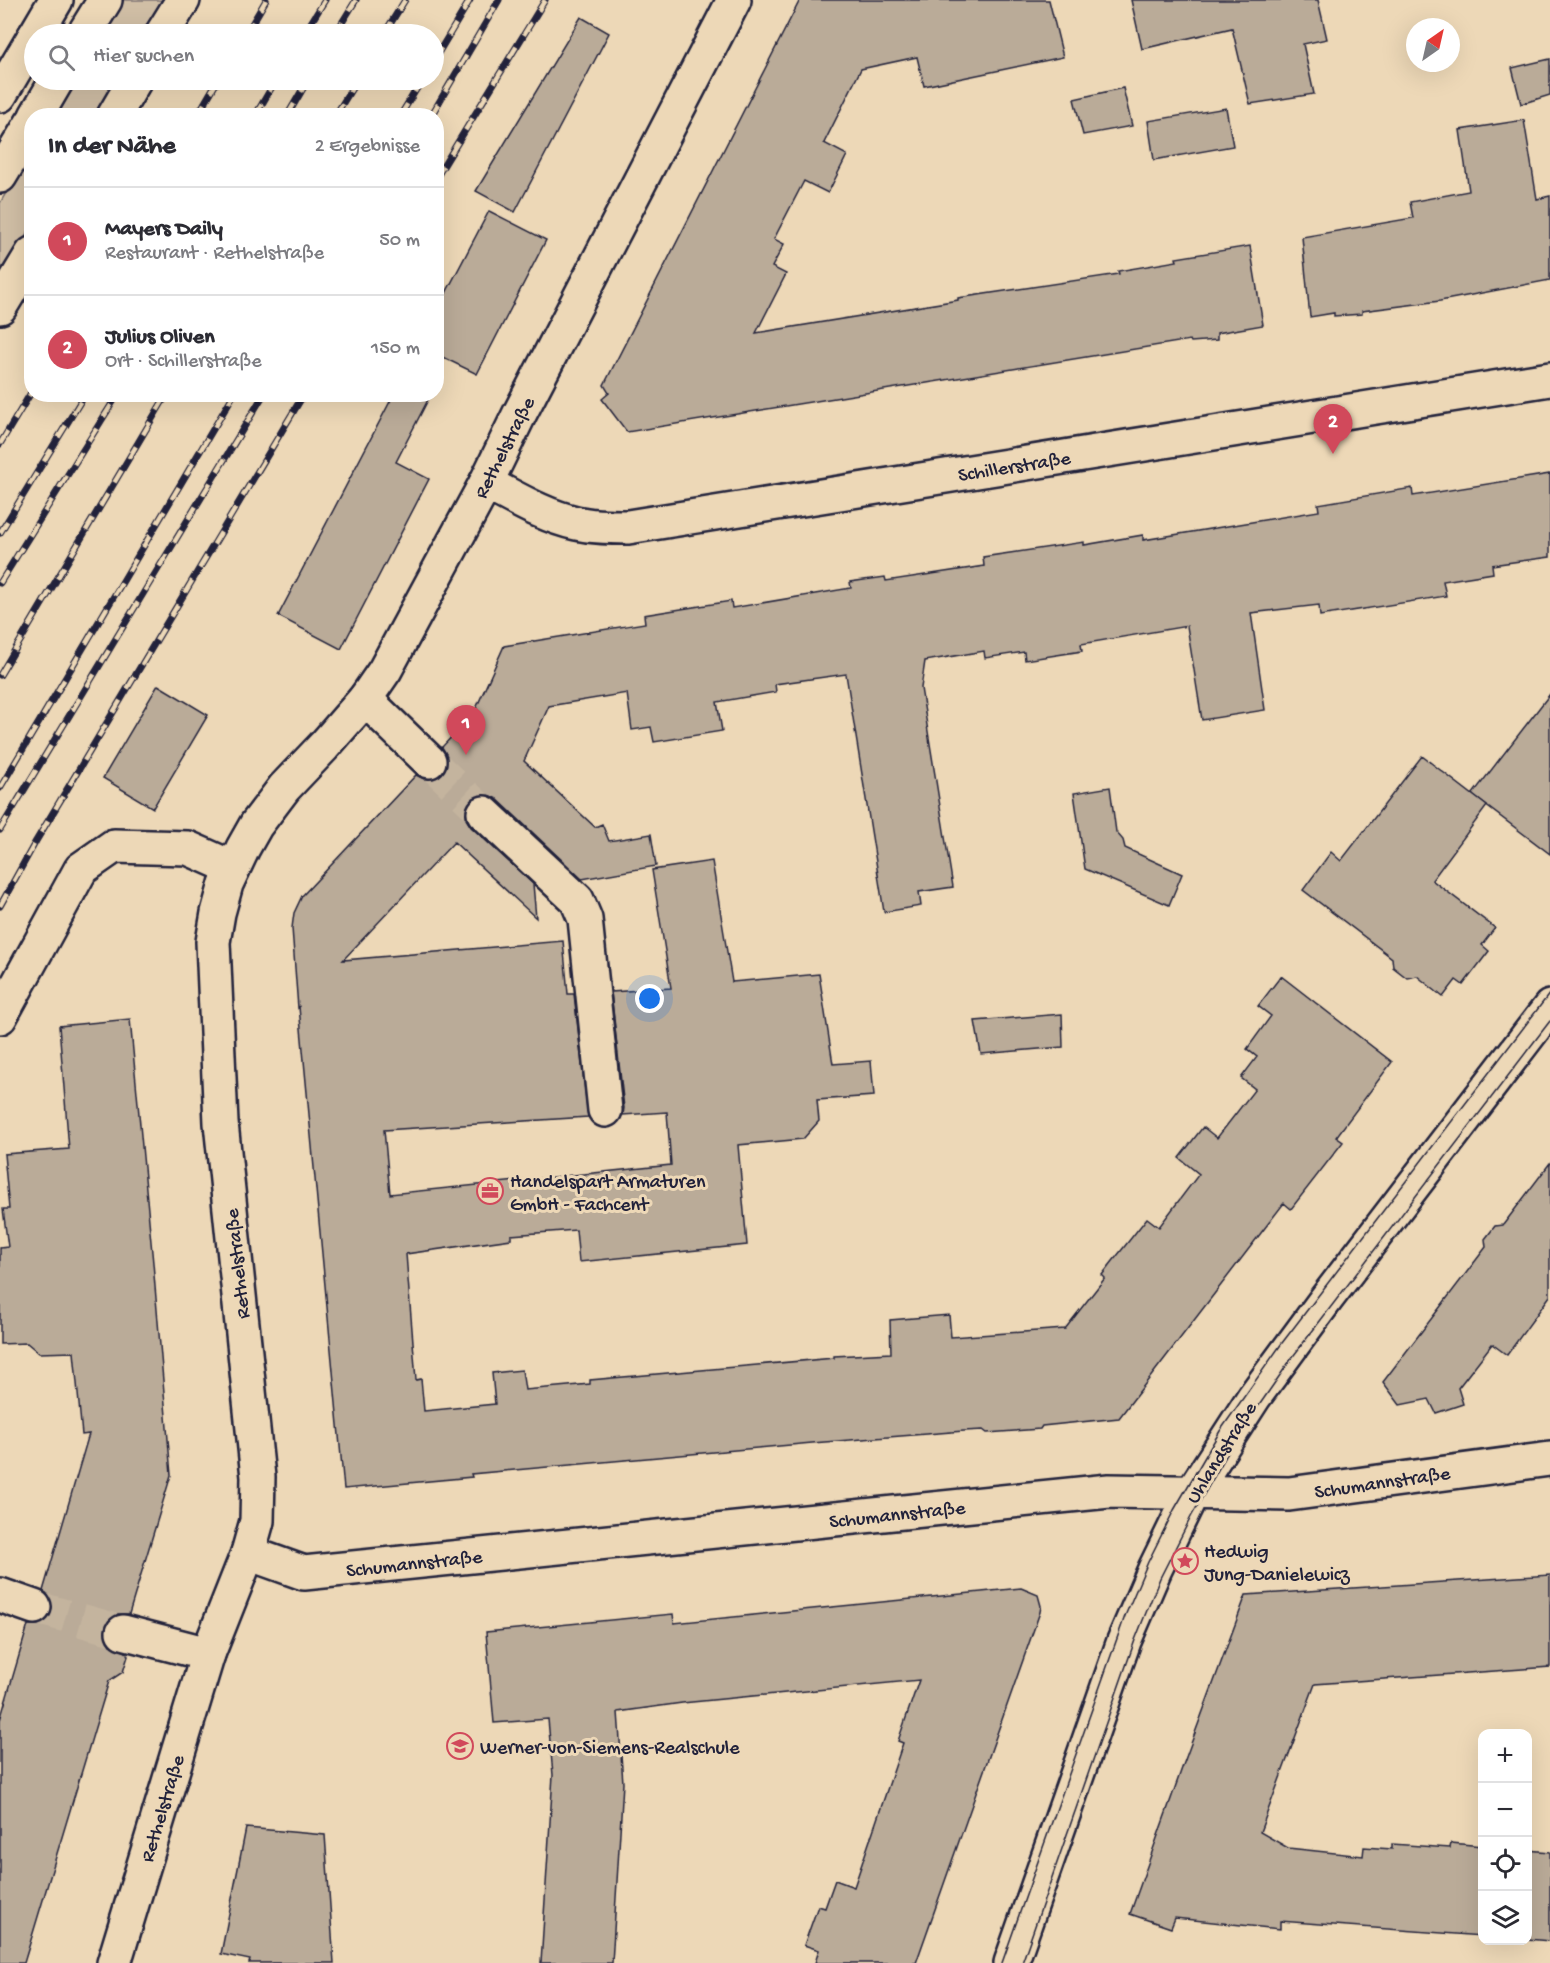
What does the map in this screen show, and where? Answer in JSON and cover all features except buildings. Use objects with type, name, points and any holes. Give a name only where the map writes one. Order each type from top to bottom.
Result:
[{"type":"street","points":[[42,24],[56,0]]},
{"type":"street","points":[[90,24],[105,0]]},
{"type":"street","points":[[168,24],[183,0]]},
{"type":"street","name":"Rethelstraße","points":[[114,1963],[208,1653],[248,1553],[257,1521],[258,1478],[221,1123],[213,942],[226,884],[243,848],[270,805],[365,699],[385,670],[486,483],[525,402],[734,0]]},
{"type":"street","points":[[0,94],[24,54]]},
{"type":"street","points":[[41,108],[51,90]]},
{"type":"street","points":[[119,108],[129,90]]},
{"type":"street","points":[[0,176],[24,136]]},
{"type":"street","points":[[0,307],[24,267]]},
{"type":"street","name":"Schillerstraße","points":[[486,483],[541,511],[576,523],[602,527],[628,527],[1550,379]]},
{"type":"street","points":[[365,699],[429,761]]},
{"type":"street","points":[[484,813],[577,900],[585,919],[605,1110]]},
{"type":"street","points":[[0,1017],[81,869],[114,846],[188,848],[233,868]]},
{"type":"street","name":"Uhlandstraße","points":[[1011,1963],[1124,1641],[1155,1569],[1192,1493],[1254,1397],[1550,1007]]},
{"type":"street","name":"Schumannstraße","points":[[248,1553],[304,1573],[1109,1491],[1289,1494],[1550,1458]]},
{"type":"street","points":[[0,1594],[34,1606]]},
{"type":"street","points":[[123,1632],[208,1653]]},
{"type":"shaded area","points":[[121,0],[167,0],[153,24],[107,24]]},
{"type":"shaded area","points":[[68,90],[114,90],[102,108],[57,108]]},
{"type":"shaded area","points":[[24,162],[24,239],[0,280],[0,203]]},
{"type":"tunnel","points":[[429,761],[484,813]]},
{"type":"tunnel","points":[[34,1607],[123,1632]]},
{"type":"tram line","points":[[1002,1963],[1125,1616],[1174,1510],[1220,1431],[1282,1343],[1550,993]]},
{"type":"tram line","points":[[1022,1963],[1135,1640],[1160,1578],[1191,1517],[1237,1437],[1294,1355],[1550,1021]]},
{"type":"railway","points":[[252,24],[266,0]]},
{"type":"railway","points":[[310,24],[325,0]]},
{"type":"railway","points":[[341,24],[356,0]]},
{"type":"railway","points":[[390,24],[405,0]]},
{"type":"railway","points":[[444,43],[470,0]]},
{"type":"railway","points":[[436,108],[499,0]]},
{"type":"railway","points":[[444,165],[545,0]]},
{"type":"railway","points":[[202,108],[212,90]]},
{"type":"railway","points":[[260,108],[270,90]]},
{"type":"railway","points":[[292,108],[302,90]]},
{"type":"railway","points":[[340,108],[351,90]]},
{"type":"railway","points":[[405,108],[416,90]]},
{"type":"railway","points":[[0,444],[25,402]]},
{"type":"railway","points":[[0,533],[80,402]]},
{"type":"railway","points":[[0,583],[113,402]]},
{"type":"railway","points":[[0,675],[162,402]]},
{"type":"railway","points":[[0,788],[229,402]]},
{"type":"railway","points":[[0,830],[259,402]]},
{"type":"railway","points":[[0,906],[36,841],[299,402]]},
{"type":"place","name":"Julius Oliven","points":[[1333,454]]},
{"type":"place","name":"Mayers Daily","points":[[466,755]]},
{"type":"place","name":"Handelspart Armaturen GmbH - Fachcent","points":[[490,1191]]},
{"type":"place","name":"Hedwig Jung-Danielewicz","points":[[1185,1561]]},
{"type":"place","name":"Werner-von-Siemens-Realschule","points":[[460,1746]]}]
